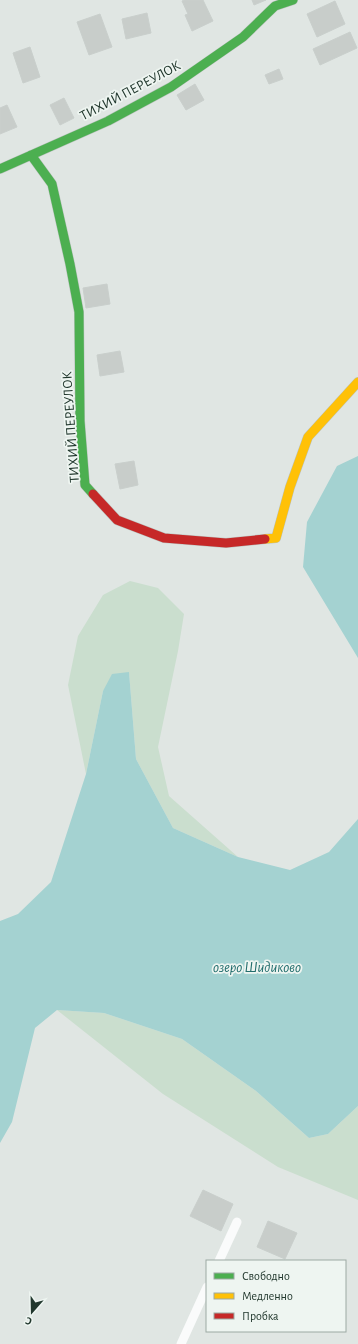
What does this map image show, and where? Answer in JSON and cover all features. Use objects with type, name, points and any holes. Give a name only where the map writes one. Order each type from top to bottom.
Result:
[{"type":"street","name":"ТИХИЙ ПЕРЕУЛОК","points":[[0,169],[108,121],[172,87],[243,37],[274,3],[293,0]]},
{"type":"street","name":"ТИХИЙ ПЕРЕУЛОК","points":[[31,155],[52,184],[79,312],[80,421],[85,485],[117,520],[164,538],[226,543],[276,538],[290,487],[308,437],[358,382]]},
{"type":"lane","points":[[219,1260],[237,1222]]},
{"type":"lane","points":[[181,1344],[206,1289]]},
{"type":"green space","points":[[130,581],[158,588],[184,614],[178,651],[158,747],[169,796],[238,857],[173,828],[136,759],[129,672],[103,691],[86,774],[68,685],[78,636],[103,595]]},
{"type":"green space","points":[[57,1010],[104,1013],[182,1039],[256,1091],[309,1138],[328,1134],[358,1106],[358,1200],[278,1167],[163,1094]]},
{"type":"water","points":[[358,456],[358,658],[303,567],[307,522],[337,466]]},
{"type":"water","name":"озеро Шидиково","points":[[129,672],[136,759],[173,828],[238,857],[290,870],[329,852],[358,819],[358,1106],[328,1134],[309,1138],[256,1091],[182,1039],[104,1013],[57,1010],[35,1028],[12,1122],[0,1143],[0,921],[18,914],[51,882],[86,774],[103,691],[112,674]]},
{"type":"building","points":[[203,0],[213,21],[192,31],[185,15],[188,14],[182,1]]},
{"type":"building","points":[[252,0],[266,0],[254,5]]},
{"type":"building","points":[[335,1],[345,24],[317,37],[307,14]]},
{"type":"building","points":[[147,13],[151,33],[126,39],[122,19]]},
{"type":"building","points":[[100,14],[112,47],[89,55],[77,22]]},
{"type":"building","points":[[350,32],[357,48],[320,65],[313,49]]},
{"type":"building","points":[[30,47],[40,77],[23,83],[13,53]]},
{"type":"building","points":[[279,69],[283,79],[269,84],[265,75]]},
{"type":"building","points":[[195,84],[204,100],[186,110],[177,95]]},
{"type":"building","points":[[64,98],[74,118],[60,125],[50,105]]},
{"type":"building","points":[[7,105],[17,127],[0,134],[0,108]]},
{"type":"building","points":[[107,284],[110,304],[86,308],[83,288]]},
{"type":"building","points":[[120,351],[124,372],[100,376],[97,355]]},
{"type":"building","points":[[134,461],[138,485],[120,489],[115,464]]},
{"type":"building","points":[[203,1190],[233,1204],[221,1231],[190,1216]]},
{"type":"building","points":[[268,1221],[297,1233],[285,1259],[257,1247]]},
{"type":"traffic: fast","points":[[0,169],[108,121],[171,87],[243,37],[275,6],[293,0]]},
{"type":"traffic: fast","points":[[31,155],[52,184],[79,312],[80,421],[85,485],[93,494]]},
{"type":"traffic: slow","points":[[265,539],[276,538],[290,487],[308,437],[358,382]]},
{"type":"traffic: jam","points":[[93,494],[117,520],[164,538],[226,543],[265,539]]}]
